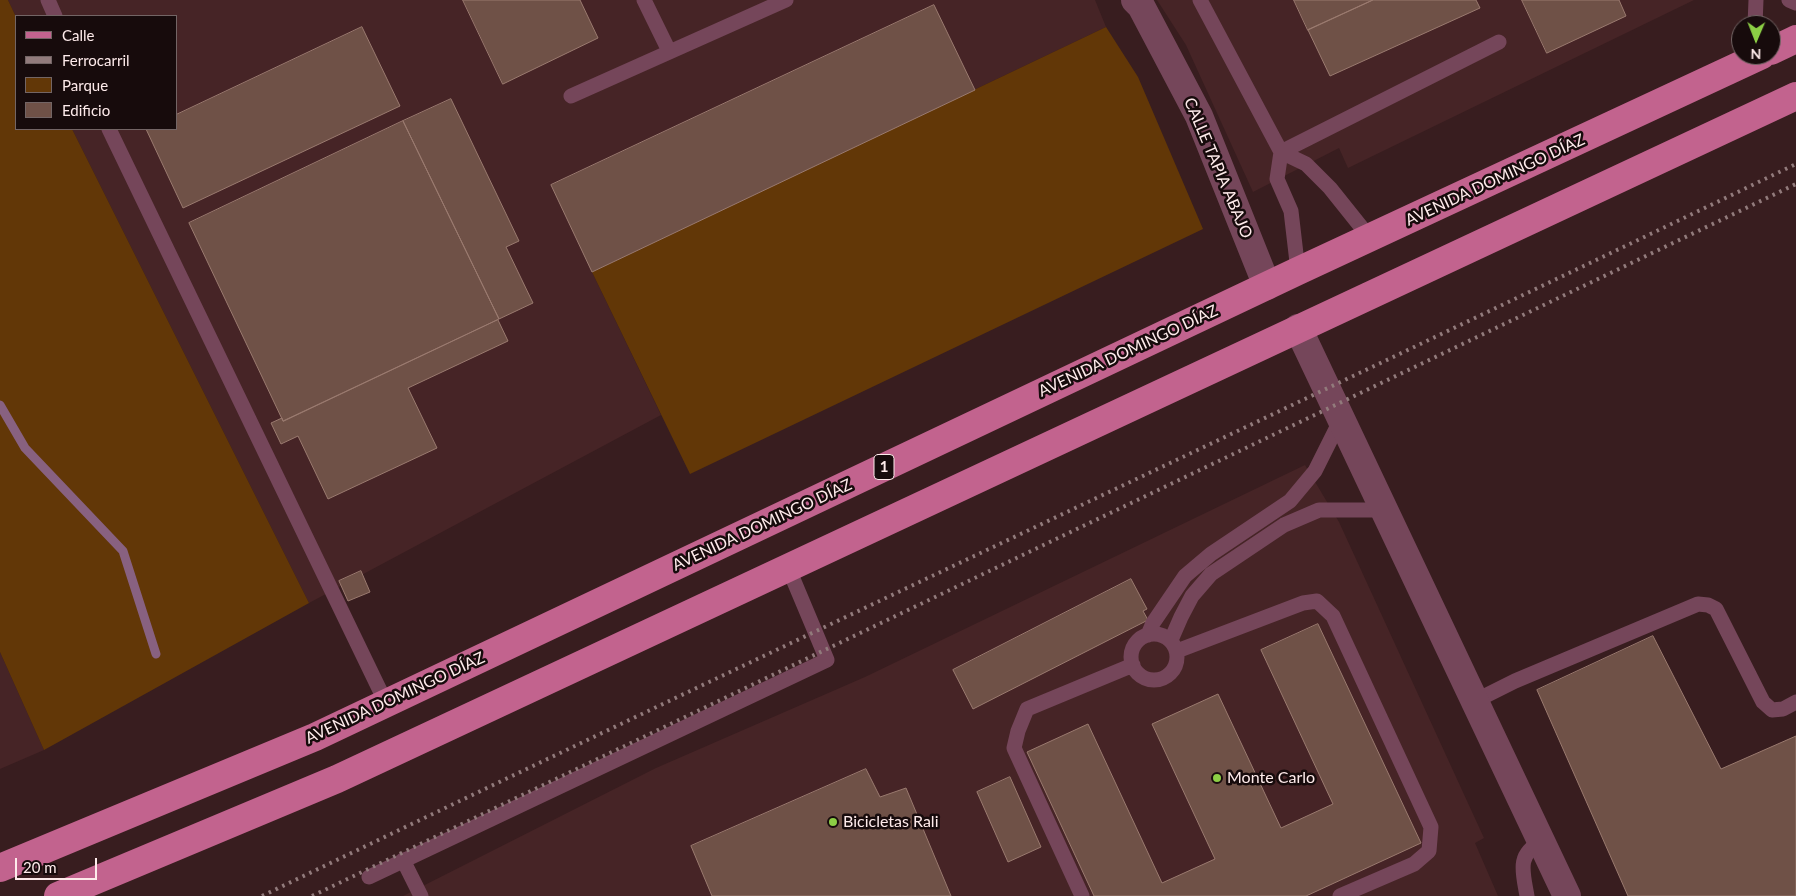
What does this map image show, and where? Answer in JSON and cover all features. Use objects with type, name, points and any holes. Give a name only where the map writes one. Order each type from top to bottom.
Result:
[{"type":"main road","points":[[1781,46],[1796,39]]},
{"type":"main road","name":"AVENIDA DOMINGO DÍAZ","points":[[0,868],[315,736],[1736,65]]},
{"type":"main road","points":[[58,896],[337,778],[1796,96]]},
{"type":"street","name":"CALLE TAPIA ABAJO","points":[[1135,0],[1199,116],[1266,286]]},
{"type":"street","points":[[1298,328],[1567,896]]},
{"type":"lane","points":[[48,0],[55,15]]},
{"type":"lane","points":[[644,0],[669,51]]},
{"type":"lane","points":[[571,96],[786,0]]},
{"type":"lane","points":[[1200,0],[1281,152],[1278,179],[1291,211],[1298,271]]},
{"type":"lane","points":[[1755,15],[1756,0]]},
{"type":"lane","points":[[1789,0],[1796,3]]},
{"type":"lane","points":[[1281,152],[1499,42]]},
{"type":"lane","points":[[110,130],[386,703]]},
{"type":"lane","points":[[1281,152],[1306,164],[1330,188],[1370,238]]},
{"type":"lane","points":[[1341,418],[1315,471],[1290,501],[1211,554],[1185,576],[1164,606],[1148,634],[1135,644],[1131,658],[1137,672],[1150,679],[1165,677],[1171,672],[1175,666],[1174,646],[1181,617],[1192,596],[1211,574],[1284,525],[1319,510],[1383,510]]},
{"type":"lane","points":[[369,877],[826,660],[788,567]]},
{"type":"lane","points":[[1174,646],[1303,603],[1317,601],[1333,616],[1431,827],[1429,851],[1414,864],[1340,896]]},
{"type":"lane","points":[[1475,702],[1515,681],[1698,604],[1708,604],[1716,609],[1763,702],[1772,710],[1783,709],[1796,702]]},
{"type":"lane","points":[[1148,634],[1160,634],[1174,646]]},
{"type":"lane","points":[[1082,896],[1014,748],[1026,709],[1133,665]]},
{"type":"lane","points":[[1527,896],[1523,867],[1525,854],[1531,847],[1541,842]]},
{"type":"lane","points":[[403,860],[421,896]]},
{"type":"shaded area","points":[[8,0],[1095,0],[1106,27],[592,272],[661,415],[309,603],[72,130],[178,130],[178,15],[15,15]]},
{"type":"shaded area","points":[[1157,0],[1694,0],[1348,168],[1339,148],[1253,192],[1186,45]]},
{"type":"shaded area","points":[[1305,465],[1339,522],[1484,838],[1475,843],[1498,896],[403,896],[656,768],[865,677]]},
{"type":"shaded area","points":[[0,652],[44,750],[0,769]]},
{"type":"green space","points":[[0,0],[8,0],[15,15],[15,130],[72,130],[309,603],[44,750],[0,652]]},
{"type":"green space","points":[[1106,27],[1138,77],[1203,229],[690,474],[592,272]]},
{"type":"building","points":[[463,0],[580,0],[598,38],[503,84]]},
{"type":"building","points":[[1294,0],[1373,0],[1308,30]]},
{"type":"building","points":[[1373,0],[1476,0],[1480,8],[1330,76],[1308,30]]},
{"type":"building","points":[[1522,0],[1619,0],[1626,16],[1547,53]]},
{"type":"building","points":[[934,5],[975,90],[592,272],[551,185]]},
{"type":"building","points":[[362,27],[400,106],[183,208],[146,130],[178,130],[178,114]]},
{"type":"building","points":[[451,99],[519,241],[506,247],[533,303],[499,319],[403,121]]},
{"type":"building","points":[[403,121],[499,319],[283,421],[189,223]]},
{"type":"building","points":[[498,320],[508,341],[408,388],[437,448],[328,499],[298,436],[281,444],[271,423],[282,418],[283,421]]},
{"type":"building","points":[[361,571],[370,592],[348,601],[339,581]]},
{"type":"building","points":[[1131,579],[1147,609],[1143,611],[1148,620],[973,709],[953,670]]},
{"type":"building","name":"Monte Carlo","points":[[1318,624],[1421,843],[1306,896],[1094,896],[1027,752],[1088,724],[1162,883],[1215,859],[1152,724],[1218,694],[1281,828],[1333,804],[1261,650]]},
{"type":"building","points":[[1653,636],[1721,769],[1796,736],[1796,896],[1628,896],[1537,690]]},
{"type":"building","name":"Bicicletas Rali","points":[[866,769],[880,797],[906,788],[951,896],[712,896],[691,846]]},
{"type":"building","points":[[1010,777],[1041,847],[1008,862],[977,792]]},
{"type":"waterway","points":[[0,405],[25,448],[123,551],[156,654]]},
{"type":"railway","points":[[262,896],[1796,164]]},
{"type":"railway","points":[[312,896],[1796,184]]},
{"type":"place","name":"Monte Carlo","points":[[1217,778]]},
{"type":"place","name":"Bicicletas Rali","points":[[833,822]]}]
